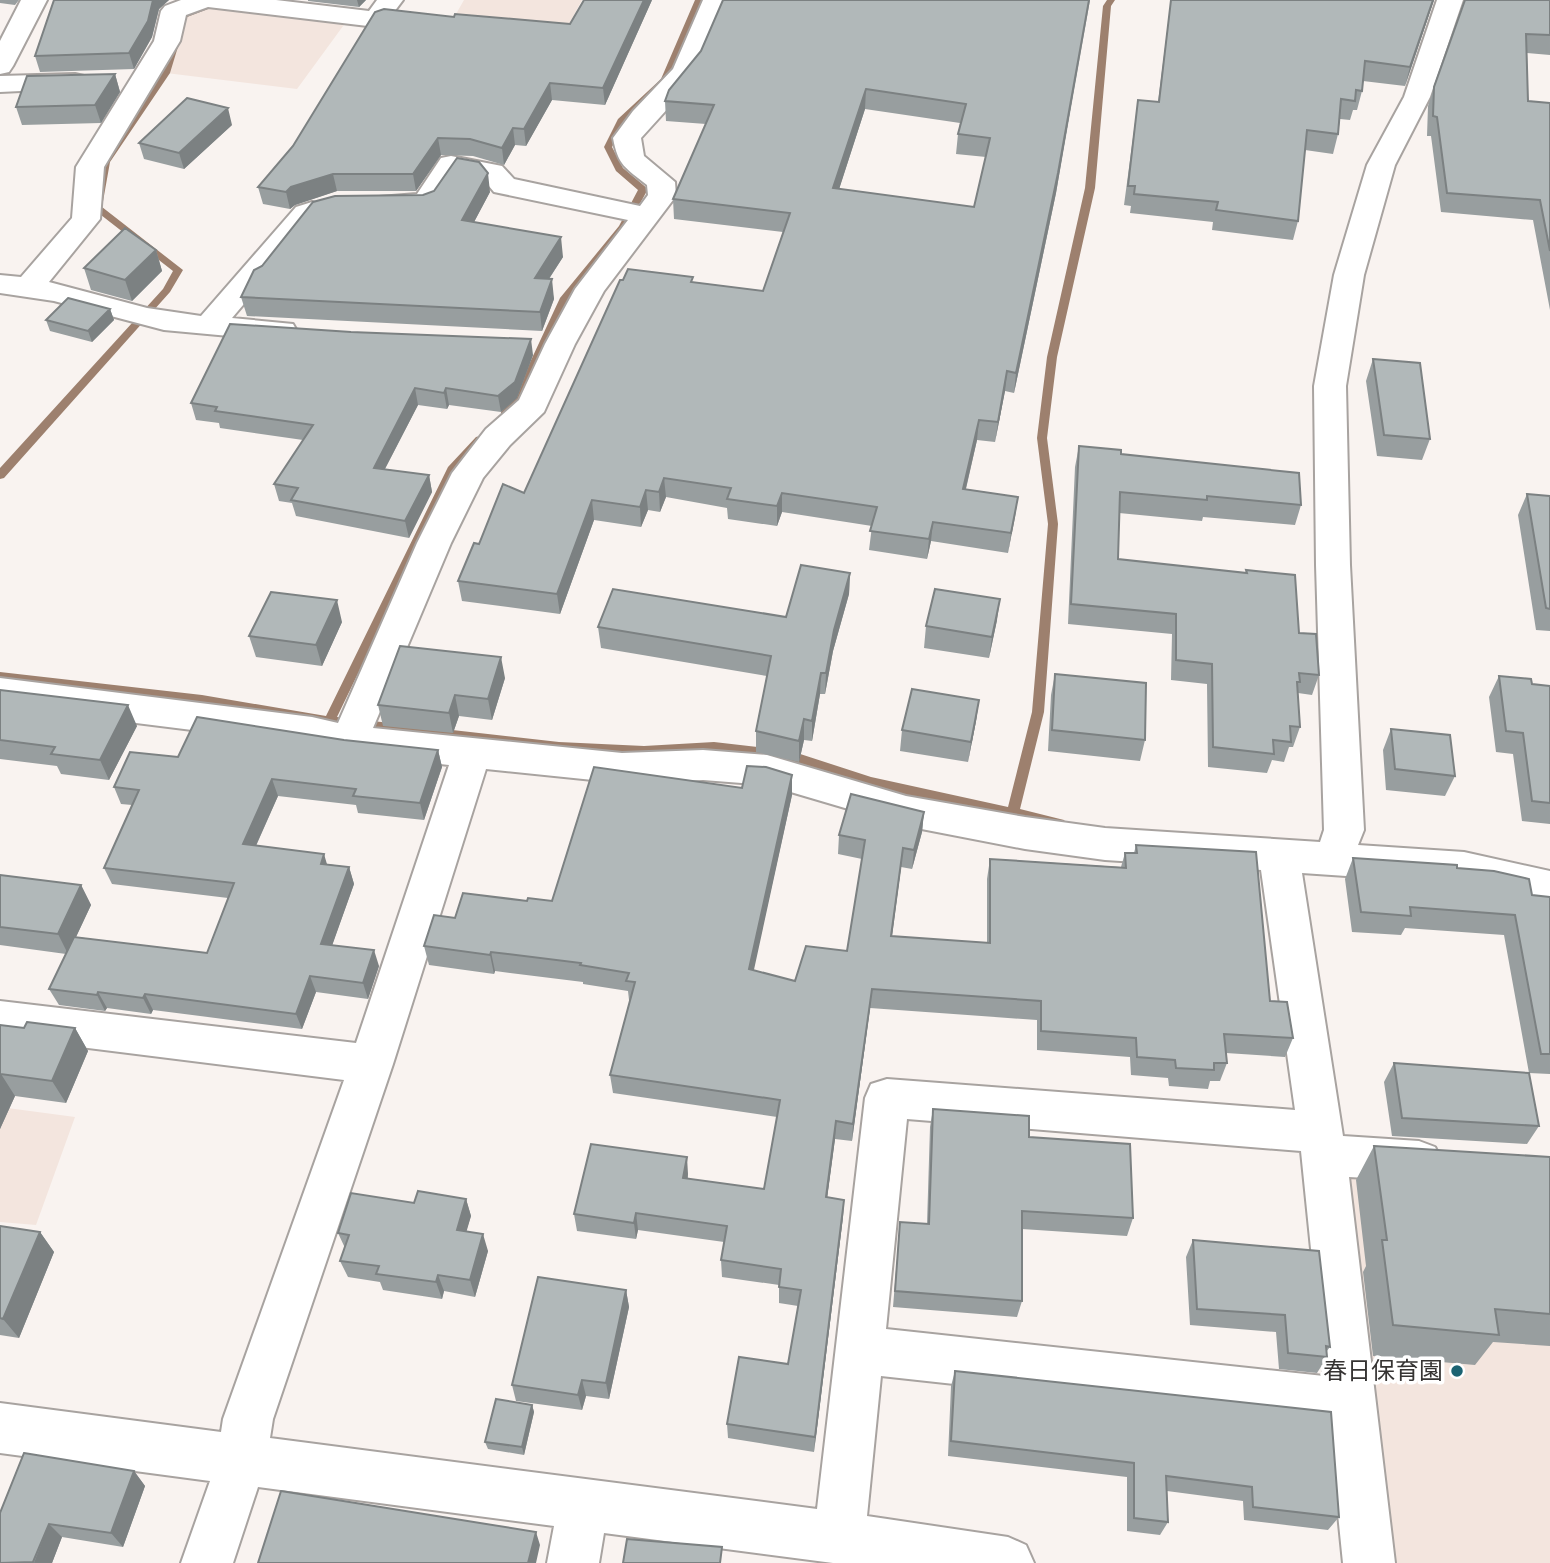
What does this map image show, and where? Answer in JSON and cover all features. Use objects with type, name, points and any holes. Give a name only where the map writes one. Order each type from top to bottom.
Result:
[{"type":"street","points":[[0,66],[34,0]]},
{"type":"street","points":[[15,284],[86,219],[90,167],[123,81],[167,41],[174,11],[213,1],[376,19],[390,0]]},
{"type":"street","points":[[355,726],[434,543],[470,473],[498,437],[533,405],[546,343],[590,289],[635,213],[662,196],[661,182],[631,159],[627,138],[639,118],[672,88],[693,56],[716,0]]},
{"type":"street","points":[[1339,845],[1330,386],[1349,275],[1381,165],[1417,97],[1450,0]]},
{"type":"street","points":[[0,83],[123,81]]},
{"type":"street","points":[[209,326],[306,213],[350,203],[426,202],[451,164],[492,172],[504,186],[635,213]]},
{"type":"street","points":[[15,284],[143,316],[209,326],[315,333]]},
{"type":"street","points":[[0,692],[312,731],[355,726],[472,753],[622,768],[703,765],[767,770],[906,811],[1025,833],[1105,844],[1279,856],[1339,845],[1550,887]]},
{"type":"street","points":[[207,1563],[242,1460],[248,1419],[371,1064],[472,753]]},
{"type":"street","points":[[1279,856],[1321,1143],[1369,1563]]},
{"type":"street","points":[[0,1019],[371,1064]]},
{"type":"street","points":[[839,1538],[887,1098],[1321,1143],[1457,1163]]},
{"type":"street","points":[[860,1350],[1351,1403]]},
{"type":"street","points":[[0,1428],[839,1538],[936,1558],[1008,1563]]},
{"type":"street","points":[[573,1563],[583,1504]]},
{"type":"shaded area","points":[[464,0],[582,0],[567,28],[456,14]]},
{"type":"shaded area","points":[[205,7],[346,22],[297,89],[166,73],[183,16]]},
{"type":"shaded area","points":[[0,1107],[75,1117],[36,1225],[0,1222]]},
{"type":"shaded area","name":"春日保育園","points":[[1338,1163],[1550,1178],[1550,1563],[1389,1563]]},
{"type":"building","points":[[54,0],[153,0],[148,21],[129,53],[35,56]]},
{"type":"building","points":[[584,0],[644,0],[603,88],[550,83],[524,129],[513,128],[502,148],[470,139],[438,138],[413,174],[333,174],[291,187],[286,192],[258,187],[293,146],[375,12],[384,9],[454,17],[455,14],[570,24]]},
{"type":"building","points":[[723,0],[1089,0],[1058,173],[1016,373],[1007,371],[998,422],[979,420],[963,489],[1018,497],[1011,533],[933,522],[929,539],[870,531],[877,507],[782,493],[777,506],[727,499],[731,488],[664,478],[659,492],[646,490],[640,507],[592,500],[557,594],[458,581],[474,543],[479,544],[503,484],[524,493],[620,280],[623,280],[628,269],[693,277],[691,282],[763,291],[790,213],[673,199],[714,105],[665,101],[669,90],[701,51]],"holes":[[[866,89],[966,104],[958,134],[990,138],[974,207],[833,188]]]},
{"type":"building","points":[[1171,0],[1433,0],[1410,67],[1365,61],[1362,91],[1356,90],[1355,101],[1341,99],[1338,134],[1307,130],[1298,221],[1216,210],[1218,202],[1134,194],[1135,186],[1128,186],[1138,100],[1159,102]]},
{"type":"building","points":[[1465,0],[1550,0],[1550,35],[1526,34],[1528,101],[1550,103],[1550,251],[1540,200],[1447,193],[1437,117],[1433,116],[1434,87]]},
{"type":"building","points":[[115,74],[95,105],[16,107],[27,76]]},
{"type":"building","points":[[187,98],[228,108],[179,153],[139,143]]},
{"type":"building","points":[[457,158],[479,162],[488,173],[462,220],[561,237],[535,278],[552,279],[540,312],[241,297],[254,270],[262,266],[313,202],[335,196],[423,195],[434,191]]},
{"type":"building","points":[[125,228],[156,250],[125,280],[84,268]]},
{"type":"building","points":[[68,298],[110,309],[88,331],[46,320]]},
{"type":"building","points":[[230,324],[531,339],[515,382],[498,396],[446,388],[444,393],[415,388],[374,468],[429,475],[405,521],[291,500],[298,488],[274,484],[313,425],[215,411],[217,407],[191,403]]},
{"type":"building","points":[[1373,359],[1420,363],[1430,439],[1384,435]]},
{"type":"building","points":[[1079,446],[1121,450],[1121,454],[1299,473],[1301,505],[1207,496],[1207,500],[1120,492],[1118,559],[1247,573],[1246,570],[1295,575],[1299,633],[1316,634],[1319,675],[1299,673],[1300,682],[1297,682],[1300,727],[1290,726],[1291,742],[1273,740],[1274,754],[1213,747],[1212,664],[1176,660],[1176,614],[1071,604]]},
{"type":"building","points":[[1527,494],[1550,496],[1550,609],[1546,608]]},
{"type":"building","points":[[801,565],[850,573],[834,630],[826,673],[821,673],[812,721],[804,719],[799,741],[756,731],[771,656],[598,627],[613,589],[786,617]]},
{"type":"building","points":[[935,589],[1000,599],[992,637],[926,626]]},
{"type":"building","points":[[271,592],[337,600],[316,645],[249,636]]},
{"type":"building","points":[[400,646],[501,657],[488,699],[455,695],[449,713],[378,705]]},
{"type":"building","points":[[1055,674],[1146,683],[1145,740],[1052,730]]},
{"type":"building","points":[[1499,676],[1531,679],[1532,684],[1550,686],[1550,803],[1532,801],[1523,733],[1506,731]]},
{"type":"building","points":[[912,689],[979,700],[971,742],[902,730]]},
{"type":"building","points":[[0,690],[128,705],[100,760],[51,754],[55,747],[0,740]]},
{"type":"building","points":[[197,717],[344,740],[438,750],[420,803],[353,796],[356,789],[272,779],[243,844],[324,854],[321,864],[349,867],[321,944],[374,950],[363,983],[310,976],[296,1014],[145,994],[143,998],[49,989],[74,937],[207,953],[234,883],[104,868],[139,790],[114,787],[130,752],[178,757]]},
{"type":"building","points":[[1391,729],[1450,735],[1455,776],[1395,769]]},
{"type":"building","points":[[747,766],[766,767],[792,775],[749,969],[795,981],[806,946],[847,951],[865,840],[839,835],[851,794],[924,812],[914,850],[903,848],[891,936],[990,943],[990,859],[1126,868],[1125,853],[1137,853],[1136,845],[1256,852],[1270,1001],[1287,1002],[1293,1038],[1224,1034],[1227,1063],[1214,1063],[1214,1070],[1176,1068],[1175,1060],[1137,1057],[1136,1038],[1041,1031],[1041,1001],[872,989],[853,1124],[836,1121],[826,1197],[844,1200],[815,1437],[727,1424],[739,1357],[788,1364],[801,1290],[779,1287],[781,1269],[721,1260],[727,1226],[636,1213],[634,1223],[574,1214],[591,1144],[687,1157],[683,1178],[764,1189],[780,1100],[610,1075],[635,982],[626,981],[629,973],[580,965],[581,963],[424,946],[434,915],[455,918],[463,893],[527,901],[528,898],[552,901],[594,767],[742,788]]},
{"type":"building","points":[[1353,858],[1457,865],[1457,868],[1494,871],[1529,879],[1532,895],[1550,897],[1550,1054],[1541,1054],[1515,915],[1410,907],[1411,916],[1361,912]]},
{"type":"building","points":[[0,875],[81,885],[58,934],[0,927]]},
{"type":"building","points":[[27,1022],[75,1028],[52,1081],[0,1076],[0,1025],[24,1028]]},
{"type":"building","points":[[1394,1063],[1529,1073],[1539,1126],[1402,1118]]},
{"type":"building","points":[[933,1109],[1029,1116],[1029,1137],[1130,1144],[1133,1218],[1022,1211],[1022,1301],[895,1291],[900,1222],[929,1224]]},
{"type":"building","points":[[1374,1146],[1550,1157],[1550,1314],[1495,1309],[1499,1335],[1393,1325],[1382,1240],[1387,1240]]},
{"type":"building","points":[[418,1191],[466,1199],[457,1230],[483,1234],[470,1280],[438,1275],[436,1282],[376,1274],[379,1266],[340,1261],[349,1235],[338,1233],[351,1193],[414,1203]]},
{"type":"building","points":[[0,1226],[40,1232],[3,1319],[0,1318]]},
{"type":"building","points":[[1193,1240],[1319,1251],[1330,1347],[1326,1346],[1327,1357],[1288,1353],[1285,1315],[1197,1309]]},
{"type":"building","points":[[538,1277],[626,1290],[606,1383],[582,1380],[578,1395],[512,1385]]},
{"type":"building","points":[[955,1371],[1331,1412],[1339,1517],[1253,1507],[1252,1487],[1166,1476],[1168,1522],[1134,1518],[1134,1463],[951,1441]]},
{"type":"building","points":[[496,1399],[532,1405],[522,1447],[485,1442]]},
{"type":"building","points":[[24,1453],[134,1471],[111,1533],[49,1524],[33,1562],[0,1563],[0,1513]]},
{"type":"building","points":[[281,1491],[536,1532],[528,1563],[258,1563]]},
{"type":"building","points":[[627,1539],[722,1547],[720,1563],[623,1563]]},
{"type":"waterway","points":[[0,475],[167,290],[178,270],[97,208],[106,162],[166,73],[183,16],[205,7],[213,0]]},
{"type":"waterway","points":[[505,414],[516,403],[565,298],[623,227],[643,189],[619,169],[608,147],[621,121],[665,80],[699,0]]},
{"type":"waterway","points":[[1013,813],[1038,712],[1053,524],[1042,438],[1052,357],[1090,188],[1107,6],[1111,0]]},
{"type":"waterway","points":[[329,721],[453,467],[480,439]]},
{"type":"waterway","points":[[0,676],[202,699],[329,721]]},
{"type":"waterway","points":[[329,721],[559,747],[644,751],[714,747],[791,756],[871,782],[1013,813]]},
{"type":"waterway","points":[[1013,813],[1060,823]]},
{"type":"place","name":"春日保育園","points":[[1457,1371]]}]
